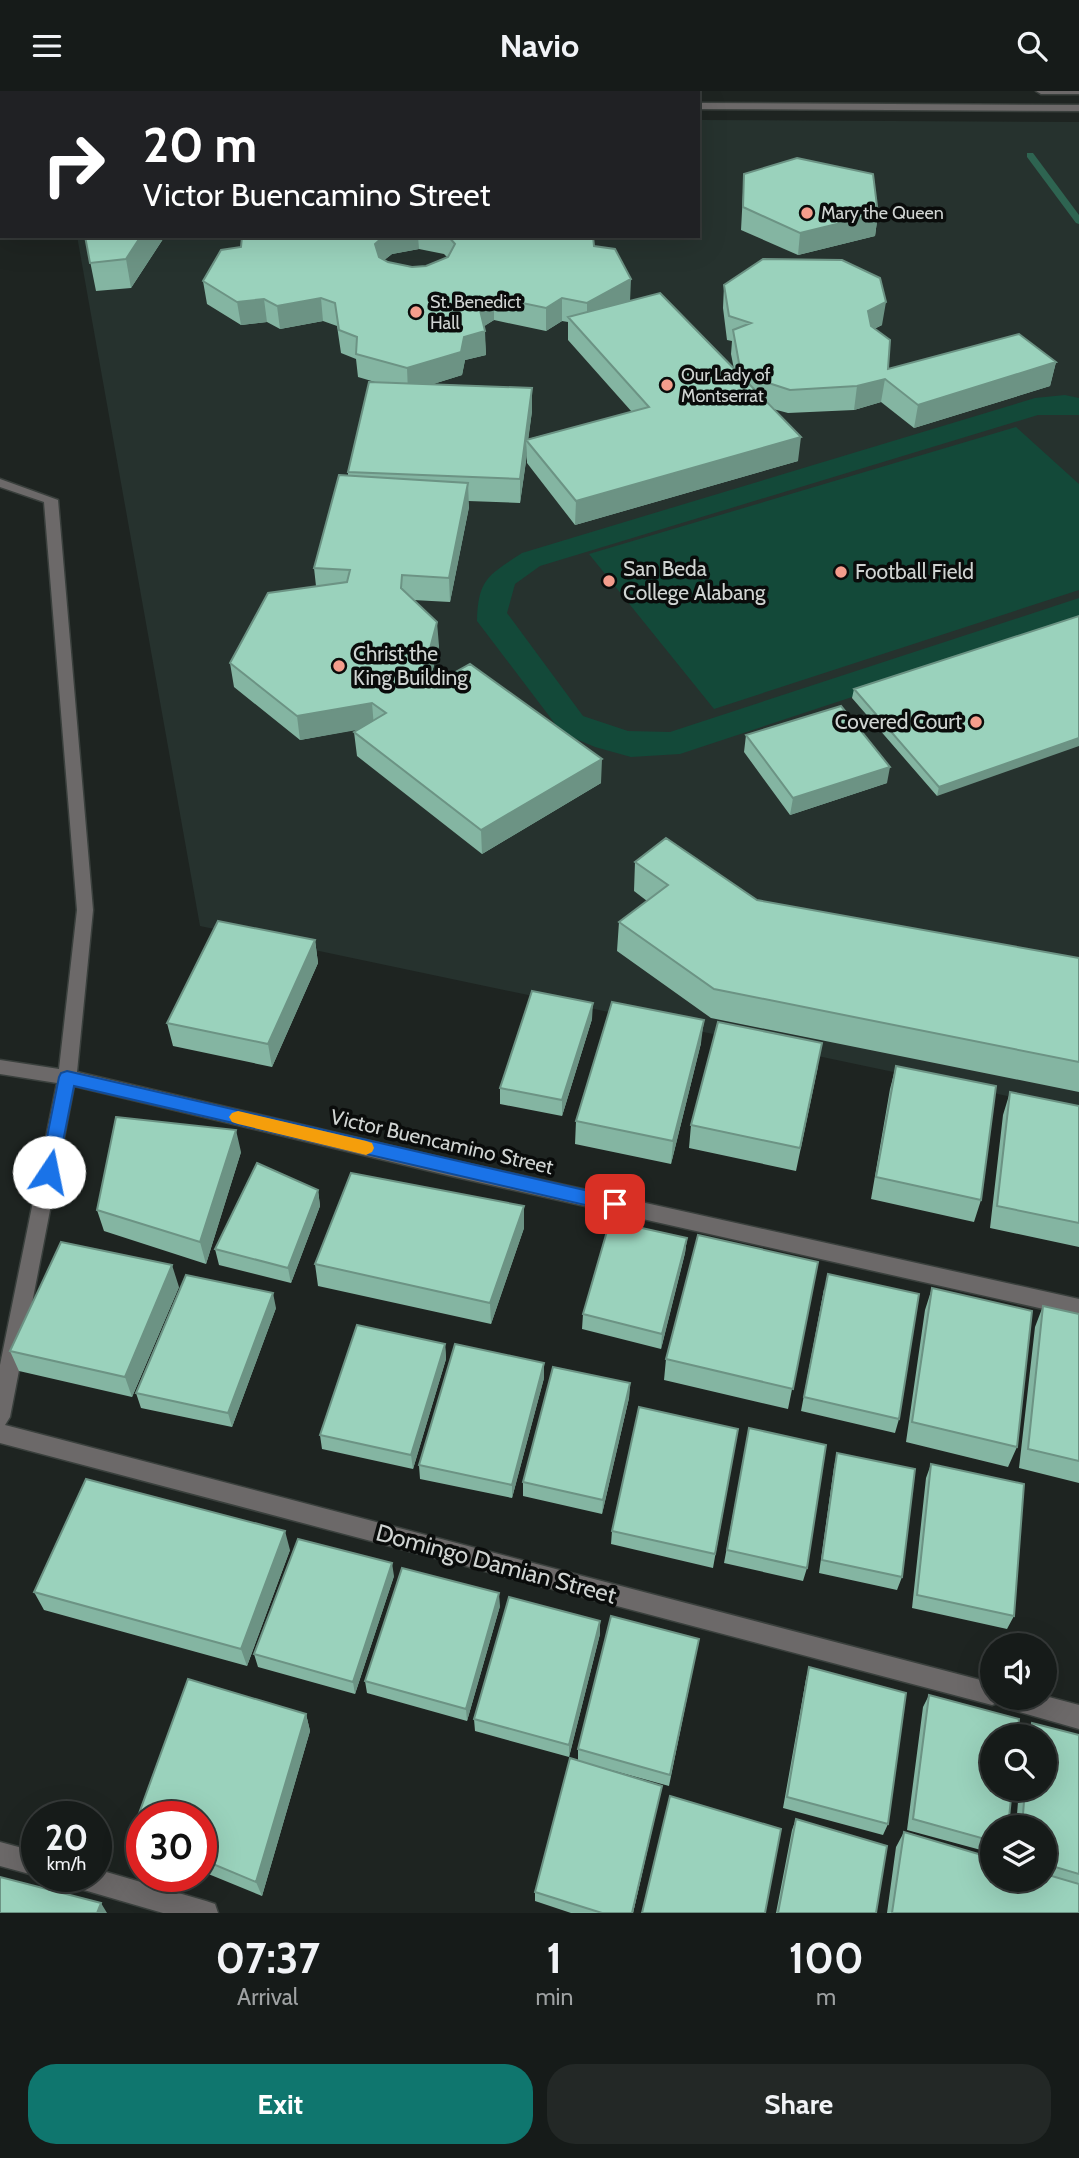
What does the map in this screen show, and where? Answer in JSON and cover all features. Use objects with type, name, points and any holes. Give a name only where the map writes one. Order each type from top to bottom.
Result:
[{"type":"street","points":[[1041,91],[1079,91]]},
{"type":"street","points":[[700,106],[1079,108]]},
{"type":"street","points":[[0,483],[51,500],[85,910],[67,1077],[0,1417]]},
{"type":"street","name":"Victor Buencamino Street","points":[[0,1067],[67,1077],[451,1168],[1079,1308]]},
{"type":"street","name":"Domingo Damian Street","points":[[0,1433],[980,1691]]},
{"type":"street","points":[[1053,1710],[1079,1717]]},
{"type":"street","points":[[0,1854],[21,1860]]},
{"type":"street","points":[[112,1886],[206,1913]]},
{"type":"shaded area","name":"San Beda College Alabang","points":[[700,120],[1079,122],[1079,1111],[200,926],[77,238],[700,238]]},
{"type":"green space","points":[[1065,395],[1079,398],[1079,415],[1038,415],[540,566],[515,584],[507,613],[583,716],[628,731],[670,732],[1079,598],[1079,622],[680,754],[631,757],[595,747],[562,733],[477,621],[483,586],[501,567],[522,553],[1035,398]]},
{"type":"green space","name":"Football Field","points":[[1016,427],[1079,484],[1079,590],[714,709],[589,554]]},
{"type":"building","points":[[797,158],[873,174],[878,214],[800,233],[743,207],[744,174]]},
{"type":"building","points":[[85,238],[140,238],[126,259],[90,263]]},
{"type":"building","name":"St. Benedict Hall","points":[[242,238],[382,238],[375,244],[379,257],[388,262],[412,267],[426,266],[448,257],[455,244],[450,238],[593,238],[594,246],[615,249],[631,279],[587,303],[562,298],[546,308],[494,297],[479,306],[485,331],[464,337],[461,352],[407,368],[356,354],[357,337],[339,330],[335,303],[321,298],[277,306],[264,299],[237,302],[203,281],[221,250],[241,247]]},
{"type":"building","points":[[763,259],[842,260],[880,278],[886,302],[868,311],[871,326],[890,340],[888,369],[1019,334],[1056,362],[918,405],[885,379],[857,386],[790,390],[741,374],[733,330],[751,323],[729,316],[724,285]]},
{"type":"building","name":"Our Lady of Montserrat","points":[[660,293],[801,437],[576,501],[526,440],[649,407],[568,317]]},
{"type":"building","points":[[369,382],[532,388],[520,479],[348,472]]},
{"type":"building","name":"Christ the King Building","points":[[339,475],[468,483],[449,578],[402,575],[401,588],[437,622],[423,675],[434,684],[470,664],[602,759],[481,830],[354,732],[386,713],[372,703],[297,716],[230,663],[268,593],[347,582],[350,570],[314,568]]},
{"type":"building","name":"Covered Court","points":[[1079,616],[1079,738],[939,787],[854,689]]},
{"type":"building","points":[[841,706],[890,767],[793,798],[746,735]]},
{"type":"building","points":[[666,838],[757,900],[1079,958],[1079,1062],[714,989],[619,922],[668,885],[635,862]]},
{"type":"building","points":[[218,921],[315,940],[268,1044],[167,1023]]},
{"type":"building","points":[[532,991],[593,1003],[562,1100],[500,1088]]},
{"type":"building","points":[[612,1002],[704,1020],[673,1141],[576,1121]]},
{"type":"building","points":[[718,1022],[822,1043],[800,1148],[691,1125]]},
{"type":"building","points":[[896,1066],[996,1086],[981,1200],[876,1177]]},
{"type":"building","points":[[1010,1092],[1079,1106],[1079,1223],[997,1206]]},
{"type":"building","points":[[116,1117],[236,1130],[200,1242],[97,1210]]},
{"type":"building","points":[[257,1163],[318,1190],[288,1268],[215,1249]]},
{"type":"building","points":[[351,1173],[524,1206],[490,1303],[315,1264]]},
{"type":"building","points":[[610,1221],[687,1238],[662,1334],[583,1314]]},
{"type":"building","points":[[698,1235],[818,1262],[793,1389],[666,1359]]},
{"type":"building","points":[[61,1242],[172,1265],[125,1377],[10,1351]]},
{"type":"building","points":[[828,1274],[919,1294],[899,1419],[804,1397]]},
{"type":"building","points":[[186,1275],[273,1293],[228,1413],[136,1393]]},
{"type":"building","points":[[932,1288],[1032,1311],[1017,1447],[912,1422]]},
{"type":"building","points":[[1043,1306],[1079,1314],[1079,1461],[1028,1449]]},
{"type":"building","points":[[357,1325],[445,1344],[411,1455],[320,1435]]},
{"type":"building","points":[[455,1344],[544,1363],[512,1485],[419,1465]]},
{"type":"building","points":[[553,1367],[630,1383],[603,1500],[523,1482]]},
{"type":"building","points":[[639,1407],[738,1429],[715,1554],[612,1531]]},
{"type":"building","points":[[749,1428],[826,1445],[807,1568],[727,1550]]},
{"type":"building","points":[[837,1453],[915,1469],[902,1577],[822,1560]]},
{"type":"building","points":[[931,1464],[1024,1484],[1014,1616],[917,1595]]},
{"type":"building","points":[[86,1479],[285,1531],[241,1649],[34,1592]]},
{"type":"building","points":[[298,1539],[392,1563],[353,1682],[254,1654]]},
{"type":"building","points":[[402,1568],[499,1593],[466,1709],[365,1681]]},
{"type":"building","points":[[509,1597],[600,1621],[569,1745],[474,1719]]},
{"type":"building","points":[[611,1616],[699,1639],[670,1775],[578,1749]]},
{"type":"building","points":[[809,1667],[906,1693],[888,1824],[787,1797]]},
{"type":"building","points":[[188,1679],[306,1714],[256,1882],[217,1866],[217,1801],[144,1801]]},
{"type":"building","points":[[929,1695],[1019,1719],[1018,1724],[980,1724],[980,1801],[1011,1801],[1009,1815],[980,1815],[980,1838],[913,1819]]},
{"type":"building","points":[[1057,1729],[1079,1735],[1079,1874],[1057,1868],[1057,1815],[1023,1815],[1024,1801],[1057,1801]]},
{"type":"building","points":[[570,1758],[662,1786],[632,1913],[602,1913],[535,1892]]},
{"type":"building","points":[[670,1796],[781,1829],[765,1913],[642,1913]]},
{"type":"building","points":[[796,1819],[887,1846],[876,1913],[778,1913]]},
{"type":"building","points":[[904,1832],[980,1854],[980,1892],[1057,1892],[1057,1878],[1079,1884],[1079,1913],[892,1913]]},
{"type":"building","points":[[0,1877],[21,1882],[21,1892],[58,1892],[101,1903],[97,1913],[0,1913]]},
{"type":"waterway","points":[[1030,155],[1079,221]]},
{"type":"slow traffic","points":[[238,1117],[366,1148]]},
{"type":"place","name":"Mary the Queen","points":[[807,213]]},
{"type":"place","name":"St. Benedict Hall","points":[[416,312]]},
{"type":"place","name":"Our Lady of Montserrat","points":[[667,385]]},
{"type":"place","name":"Football Field","points":[[841,572]]},
{"type":"place","name":"San Beda College Alabang","points":[[609,581]]},
{"type":"place","name":"Christ the King Building","points":[[339,666]]},
{"type":"place","name":"Covered Court","points":[[976,722]]},
{"type":"route","points":[[49,1172],[67,1077],[615,1204]]}]
